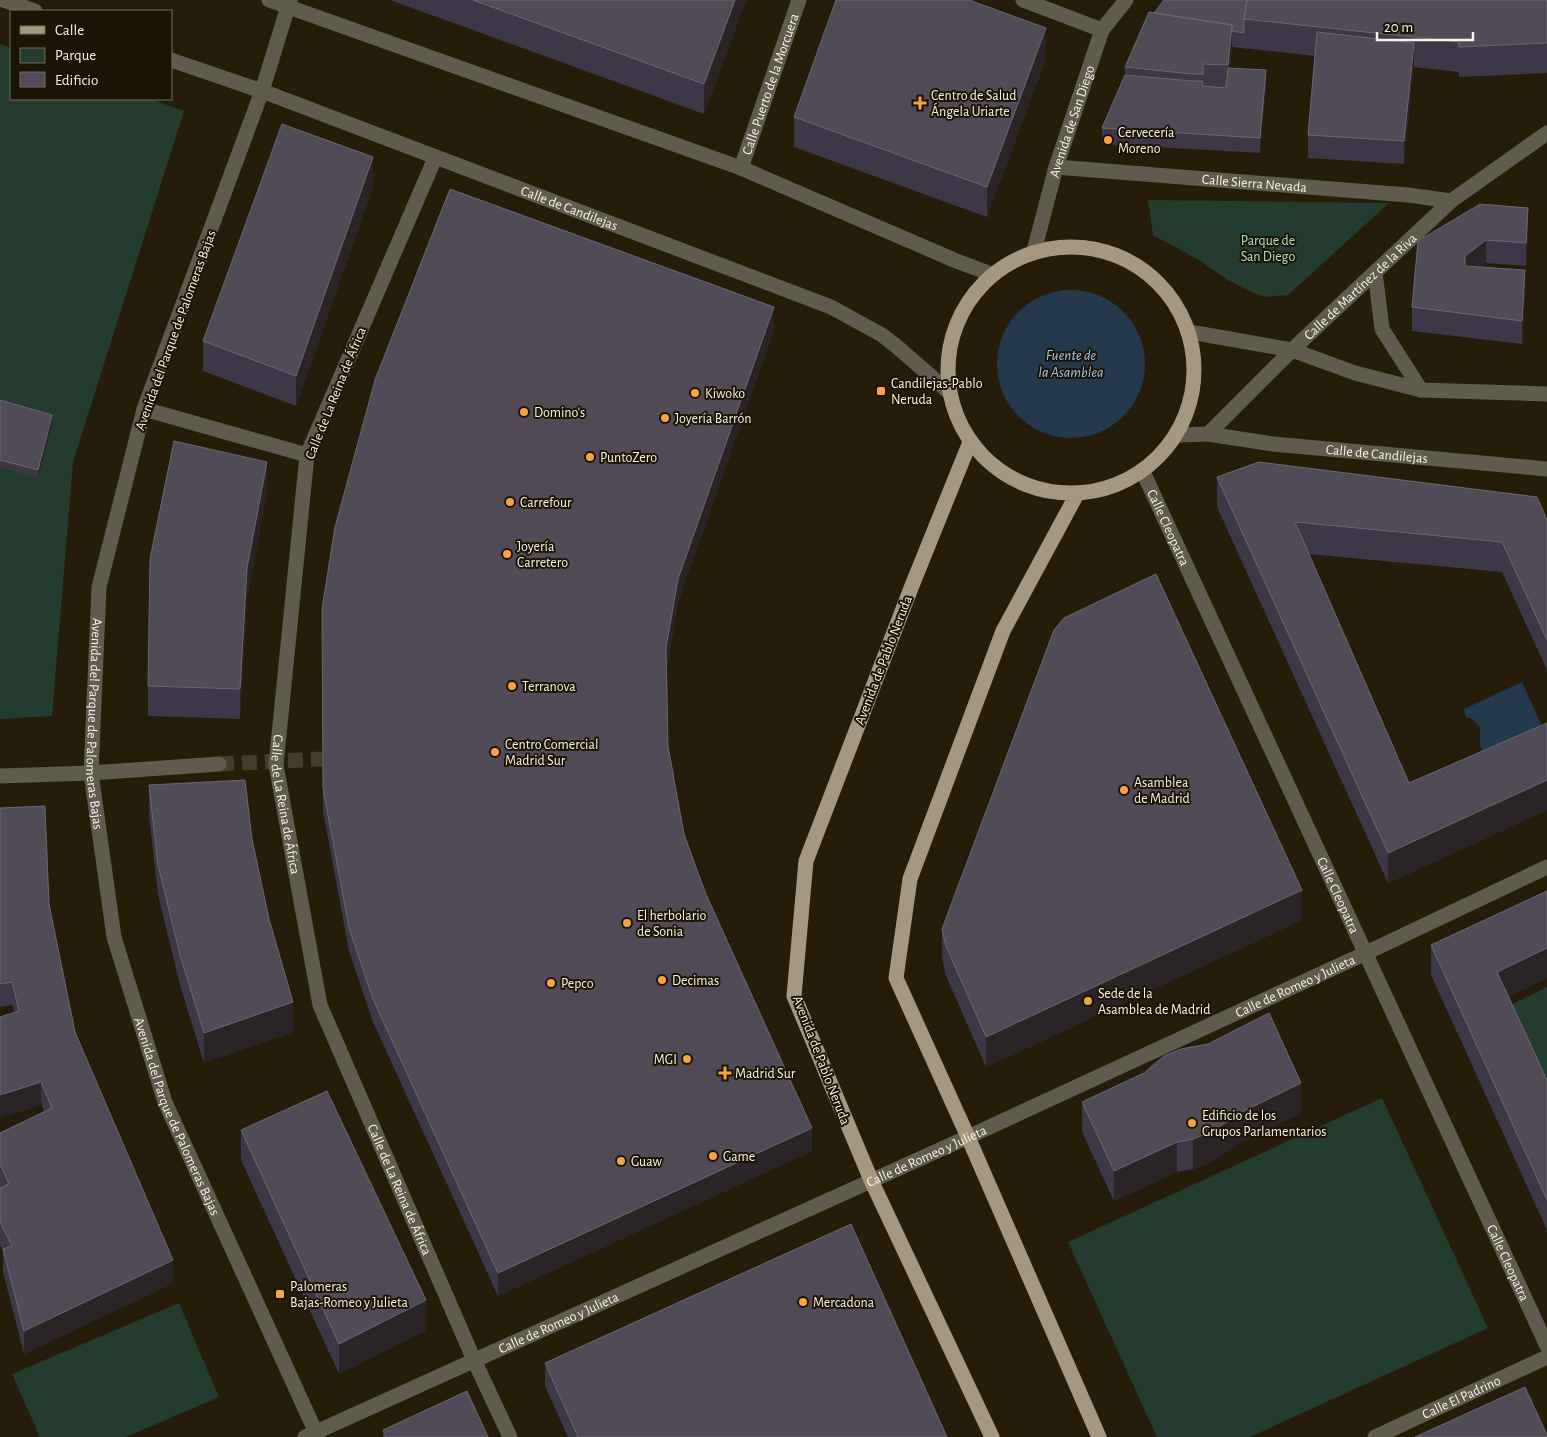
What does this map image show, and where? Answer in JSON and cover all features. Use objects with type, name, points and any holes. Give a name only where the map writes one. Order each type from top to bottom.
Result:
[{"type":"main road","points":[[1080,245],[1125,257],[1167,290],[1190,332],[1196,378],[1178,435],[1143,472],[1108,489],[1077,494],[1015,481],[970,442],[957,421],[949,392],[950,342],[963,308],[991,274],[1034,251],[1080,245]]},
{"type":"main road","name":"Avenida de Pablo Neruda","points":[[970,442],[911,588],[806,861],[794,996],[871,1180],[992,1437]]},
{"type":"main road","points":[[1077,494],[1003,631],[910,879],[896,978],[968,1136],[1099,1437]]},
{"type":"street","points":[[3,0],[31,10]]},
{"type":"street","points":[[269,0],[289,3],[741,168],[954,260],[991,274]]},
{"type":"street","name":"Calle Puerto de la Morcuera","points":[[741,168],[799,0]]},
{"type":"street","points":[[1023,0],[1102,30]]},
{"type":"street","name":"Avenida de San Diego","points":[[1034,251],[1056,167],[1102,30],[1126,0]]},
{"type":"street","name":"Avenida del Parque de Palomeras Bajas","points":[[289,3],[262,91],[144,409],[99,587],[91,772],[114,938],[165,1102],[312,1435]]},
{"type":"street","name":"Calle de Candilejas","points":[[172,60],[262,91],[831,308],[895,344],[949,392]]},
{"type":"street","name":"Calle de Martínez de la Riva","points":[[1208,434],[1292,350],[1451,201],[1547,133]]},
{"type":"street","name":"Calle de La Reina de África","points":[[434,158],[307,455],[276,765],[320,1005],[474,1360],[510,1437]]},
{"type":"street","name":"Calle Sierra Nevada","points":[[1056,167],[1408,195],[1451,201]]},
{"type":"street","points":[[1375,272],[1382,330],[1421,390]]},
{"type":"street","points":[[1190,332],[1292,350],[1355,373],[1421,390],[1547,394]]},
{"type":"street","points":[[144,409],[307,455]]},
{"type":"street","points":[[1178,435],[1208,434]]},
{"type":"street","name":"Calle de Candilejas","points":[[1208,434],[1273,444],[1547,469]]},
{"type":"street","name":"Calle Cleopatra","points":[[1143,472],[1547,1346]]},
{"type":"street","points":[[0,776],[219,764]]},
{"type":"street","name":"Calle de Romeo y Julieta","points":[[312,1435],[1366,954],[1547,867]]},
{"type":"street","name":"Calle El Padrino","points":[[1375,1437],[1547,1357]]},
{"type":"green space","points":[[0,44],[10,48],[10,100],[153,100],[184,111],[73,462],[52,716],[0,719]]},
{"type":"green space","name":"Parque de San Diego","points":[[1148,200],[1389,203],[1288,295],[1264,297],[1228,280],[1199,260],[1153,235]]},
{"type":"green space","points":[[1547,987],[1547,1095],[1506,1007]]},
{"type":"green space","points":[[1382,1098],[1488,1328],[1250,1437],[1157,1437],[1068,1242]]},
{"type":"green space","points":[[179,1303],[219,1397],[126,1437],[40,1437],[12,1374]]},
{"type":"water","name":"Fuente de la Asamblea","points":[[1071,290],[1099,295],[1124,311],[1140,336],[1145,364],[1140,392],[1124,417],[1099,433],[1071,438],[1043,433],[1018,417],[1002,392],[997,364],[1002,336],[1018,311],[1043,295]]},
{"type":"water","points":[[1522,682],[1542,726],[1483,752],[1480,745],[1480,727],[1472,719],[1466,717],[1464,709]]},
{"type":"building","points":[[473,0],[735,0],[704,84]]},
{"type":"building","name":"Centro de Salud Ángela Uriarte","points":[[836,0],[969,0],[1046,28],[987,187],[794,117]]},
{"type":"building","points":[[1164,0],[1247,0],[1244,33],[1232,31],[1232,25],[1154,13]]},
{"type":"building","points":[[1247,0],[1547,0],[1547,43],[1459,47],[1459,42],[1244,19]]},
{"type":"building","points":[[1149,12],[1232,25],[1228,65],[1203,64],[1203,74],[1125,67]]},
{"type":"building","points":[[1317,32],[1414,43],[1404,141],[1308,135]]},
{"type":"building","points":[[1228,68],[1266,70],[1260,138],[1102,128],[1125,75],[1203,81],[1202,86],[1226,88]]},
{"type":"building","points":[[282,124],[373,157],[296,376],[203,341]]},
{"type":"building","name":"Centro Comercial Madrid Sur","points":[[450,189],[774,307],[678,579],[666,648],[668,746],[684,834],[705,892],[812,1128],[498,1273],[373,999],[349,928],[323,788],[322,609],[335,527],[375,380]]},
{"type":"building","points":[[1480,204],[1528,208],[1526,243],[1486,240],[1465,256],[1465,266],[1525,270],[1522,321],[1412,307],[1418,241]]},
{"type":"building","points":[[0,400],[52,415],[38,470],[0,460]]},
{"type":"building","points":[[174,441],[267,462],[247,568],[240,689],[148,686],[150,559]]},
{"type":"building","points":[[1259,462],[1537,497],[1547,520],[1547,640],[1502,542],[1295,522],[1409,783],[1547,723],[1547,780],[1388,853],[1217,477]]},
{"type":"building","name":"Asamblea de Madrid","points":[[1156,574],[1302,890],[986,1037],[946,946],[942,929],[1054,630],[1064,618]]},
{"type":"building","points":[[245,780],[252,839],[269,919],[293,1002],[204,1033],[180,955],[158,865],[149,785]]},
{"type":"building","points":[[45,806],[49,904],[75,1032],[173,1260],[24,1331],[3,1249],[12,1246],[0,1222],[0,1188],[9,1184],[0,1164],[0,1133],[52,1108],[41,1082],[0,1095],[0,1017],[19,1011],[12,982],[0,984],[0,808]]},
{"type":"building","points":[[1547,891],[1547,948],[1497,972],[1547,1080],[1547,1200],[1431,945]]},
{"type":"building","name":"Edificio de los Grupos Parlamentarios","points":[[1269,1013],[1301,1083],[1240,1113],[1213,1131],[1193,1139],[1177,1142],[1114,1171],[1082,1102],[1144,1073],[1164,1056],[1181,1049],[1208,1044]]},
{"type":"building","points":[[327,1091],[426,1300],[339,1344],[241,1130]]},
{"type":"building","name":"Mercadona","points":[[851,1224],[947,1437],[578,1437],[545,1363]]},
{"type":"building","points":[[1525,1387],[1547,1437],[1415,1437]]},
{"type":"building","points":[[467,1391],[488,1437],[386,1437],[383,1430]]},
{"type":"tunnel","points":[[219,764],[322,759]]},
{"type":"place","name":"Centro de Salud Ángela Uriarte","points":[[920,103]]},
{"type":"place","name":"Cervecería Moreno","points":[[1108,140]]},
{"type":"place","name":"Candilejas-Pablo Neruda","points":[[881,391]]},
{"type":"place","name":"Kiwoko","points":[[695,393]]},
{"type":"place","name":"Domino's","points":[[524,412]]},
{"type":"place","name":"Joyería Barrón","points":[[665,418]]},
{"type":"place","name":"PuntoZero","points":[[590,457]]},
{"type":"place","name":"Carrefour","points":[[510,502]]},
{"type":"place","name":"Joyería Carretero","points":[[507,554]]},
{"type":"place","name":"Terranova","points":[[512,686]]},
{"type":"place","name":"Centro Comercial Madrid Sur","points":[[495,752]]},
{"type":"place","name":"Asamblea de Madrid","points":[[1124,790]]},
{"type":"place","name":"El herbolario de Sonia","points":[[627,923]]},
{"type":"place","name":"Decimas","points":[[662,980]]},
{"type":"place","name":"Pepco","points":[[551,983]]},
{"type":"place","name":"Sede de la Asamblea de Madrid","points":[[1088,1001]]},
{"type":"place","name":"MGI","points":[[687,1059]]},
{"type":"place","name":"Madrid Sur","points":[[725,1073]]},
{"type":"place","name":"Edificio de los Grupos Parlamentarios","points":[[1192,1123]]},
{"type":"place","name":"Game","points":[[713,1156]]},
{"type":"place","name":"Guaw","points":[[621,1161]]},
{"type":"place","name":"Palomeras Bajas-Romeo y Julieta","points":[[280,1294]]},
{"type":"place","name":"Mercadona","points":[[803,1302]]}]
